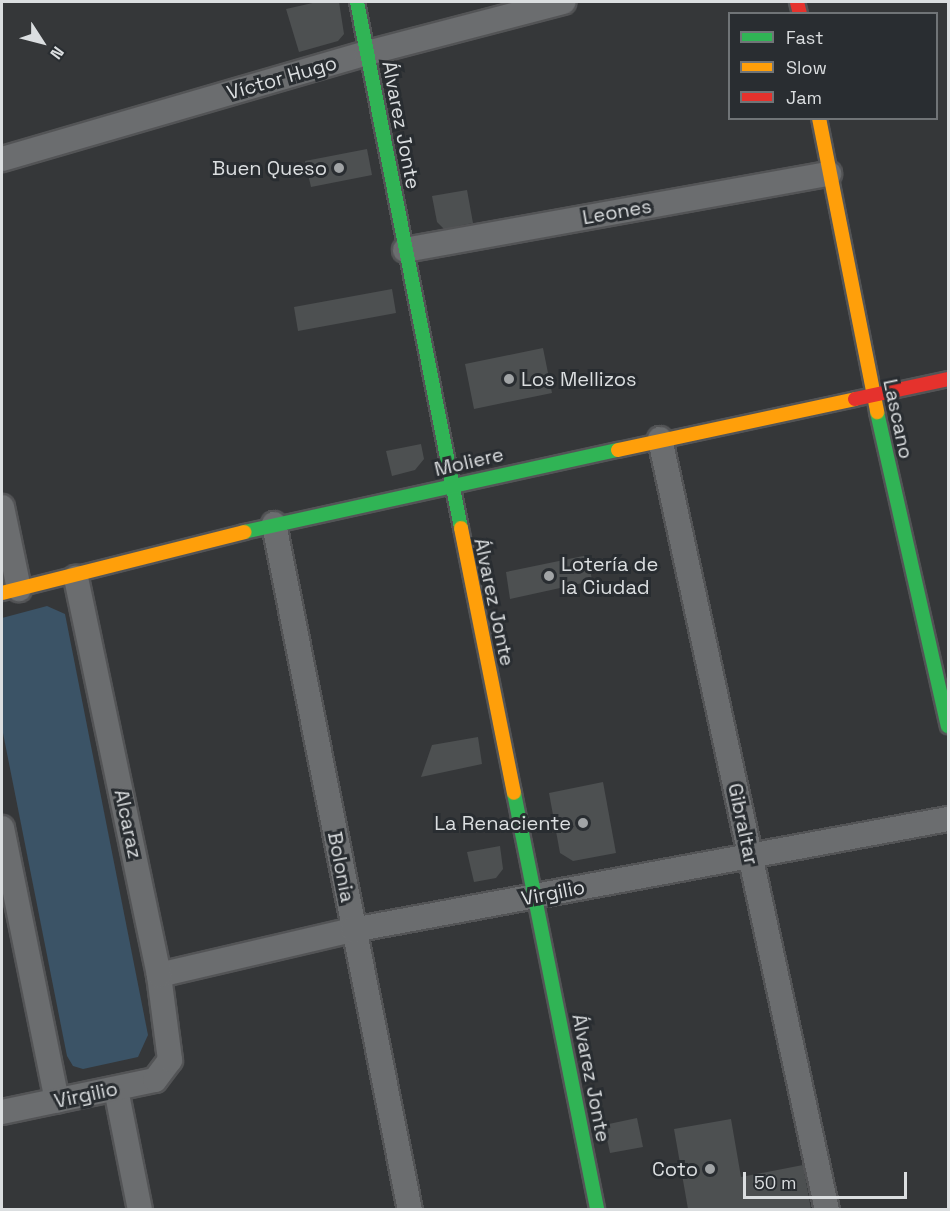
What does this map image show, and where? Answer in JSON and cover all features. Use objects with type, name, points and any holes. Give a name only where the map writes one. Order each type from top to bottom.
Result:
[{"type":"street","name":"Álvarez Jonte","points":[[357,2],[450,486],[536,897],[597,1209]]},
{"type":"street","name":"Víctor Hugo","points":[[2,159],[367,53],[563,2]]},
{"type":"street","name":"Lascano","points":[[819,120],[873,396],[948,726]]},
{"type":"street","name":"Leones","points":[[405,250],[830,174]]},
{"type":"street","name":"Moliere","points":[[10,591],[76,578],[274,524],[660,439],[948,379]]},
{"type":"street","name":"Gibraltar","points":[[660,439],[827,1209]]},
{"type":"street","points":[[2,507],[10,591]]},
{"type":"street","name":"Bolonia","points":[[274,524],[410,1209]]},
{"type":"street","name":"Alcaraz","points":[[76,578],[159,975],[171,1049],[166,1070]]},
{"type":"street","name":"Virgilio","points":[[159,975],[353,930],[948,819]]},
{"type":"street","points":[[2,828],[5,862],[57,1101]]},
{"type":"street","name":"Virgilio","points":[[2,1112],[155,1080],[166,1070]]},
{"type":"street","points":[[116,1089],[140,1209]]},
{"type":"shaded area","points":[[47,606],[65,614],[148,1035],[138,1057],[83,1069],[73,1066],[67,1056],[2,728],[2,618]]},
{"type":"building","points":[[317,2],[339,2],[344,34],[338,41],[299,52],[286,9]]},
{"type":"building","name":"Buen Queso","points":[[367,149],[372,175],[311,187],[305,161]]},
{"type":"building","points":[[467,190],[473,223],[444,229],[437,222],[432,196]]},
{"type":"building","points":[[392,289],[396,313],[298,331],[294,307]]},
{"type":"building","name":"Los Mellizos","points":[[543,348],[552,393],[474,409],[465,364]]},
{"type":"building","points":[[421,444],[424,459],[415,470],[392,476],[386,451]]},
{"type":"building","name":"Lotería de la Ciudad","points":[[588,555],[592,581],[510,599],[506,572]]},
{"type":"building","points":[[478,737],[482,764],[421,777],[432,745]]},
{"type":"building","name":"La Renaciente","points":[[603,782],[616,853],[573,861],[560,853],[549,793]]},
{"type":"building","points":[[500,846],[503,869],[496,878],[474,882],[467,852]]},
{"type":"building","points":[[637,1118],[643,1147],[610,1153],[604,1125]]},
{"type":"building","name":"Coto","points":[[731,1119],[741,1177],[803,1165],[811,1209],[688,1209],[674,1129]]},
{"type":"traffic: fast","points":[[357,2],[461,528]]},
{"type":"traffic: fast","points":[[877,412],[948,726]]},
{"type":"traffic: fast","points":[[244,532],[618,450]]},
{"type":"traffic: fast","points":[[514,793],[597,1210]]},
{"type":"traffic: slow","points":[[819,120],[877,412]]},
{"type":"traffic: slow","points":[[618,450],[855,399]]},
{"type":"traffic: slow","points":[[461,528],[514,793]]},
{"type":"traffic: slow","points":[[2,593],[244,532]]},
{"type":"traffic: jam","points":[[797,2],[800,12]]},
{"type":"traffic: jam","points":[[855,399],[948,379]]},
{"type":"place","name":"Buen Queso","points":[[339,168]]},
{"type":"place","name":"Los Mellizos","points":[[509,379]]},
{"type":"place","name":"Lotería de la Ciudad","points":[[549,576]]},
{"type":"place","name":"La Renaciente","points":[[583,823]]},
{"type":"place","name":"Coto","points":[[710,1169]]}]
